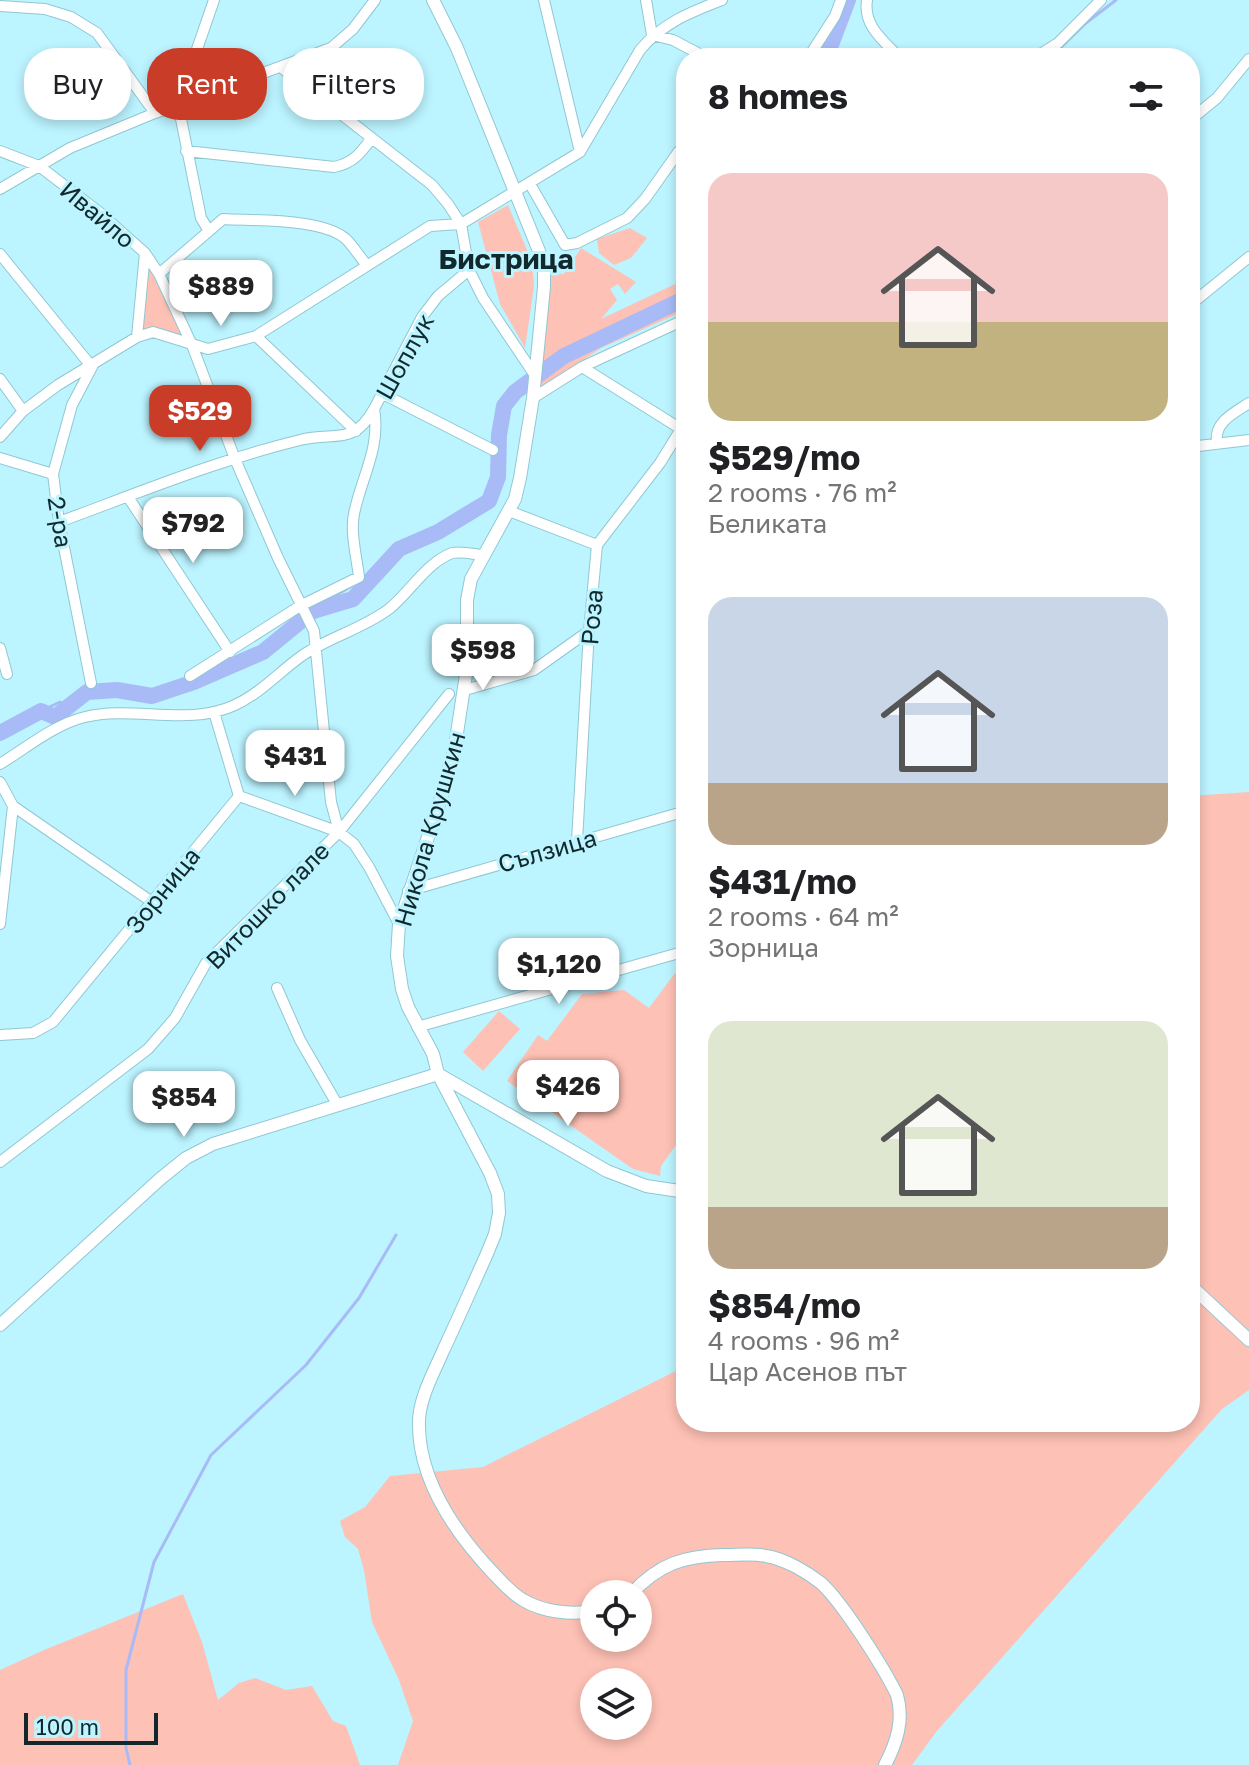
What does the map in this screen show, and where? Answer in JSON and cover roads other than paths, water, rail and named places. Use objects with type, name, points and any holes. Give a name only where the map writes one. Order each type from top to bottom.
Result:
[{"type":"street","points":[[197,48],[214,0]]},
{"type":"street","points":[[267,73],[331,48],[353,29],[375,0]]},
{"type":"street","points":[[544,0],[580,152]]},
{"type":"street","points":[[646,0],[652,35]]},
{"type":"street","points":[[0,437],[23,411],[58,385],[137,337],[153,332],[208,349],[256,336],[430,226],[461,224],[530,184],[580,152],[652,35],[672,22],[722,0]]},
{"type":"street","points":[[814,48],[835,16],[841,0]]},
{"type":"street","points":[[867,0],[866,19],[890,48]]},
{"type":"street","points":[[1050,48],[1101,0]]},
{"type":"street","points":[[436,1],[516,192]]},
{"type":"street","points":[[0,6],[45,9],[71,17],[97,33],[147,102]]},
{"type":"street","points":[[652,35],[673,40],[688,48]]},
{"type":"street","points":[[1200,112],[1217,98],[1249,59]]},
{"type":"street","points":[[282,68],[432,185],[448,204],[461,224],[469,270],[483,298],[534,374]]},
{"type":"street","points":[[0,189],[70,148],[147,116]]},
{"type":"street","points":[[181,120],[201,218],[209,231]]},
{"type":"street","points":[[186,151],[334,167],[348,164],[359,156],[371,139]]},
{"type":"street","name":"Ивайло","points":[[0,151],[39,166],[99,212],[145,253],[159,274],[192,345],[235,459],[314,631],[331,802],[339,832],[354,844],[399,924]]},
{"type":"street","points":[[530,184],[565,245],[577,243],[627,218],[645,199],[676,155]]},
{"type":"street","name":"Никола Крушкин","points":[[516,192],[544,268],[533,396],[515,499],[471,579],[467,600],[465,690],[455,746],[441,798],[408,891],[399,924],[397,956],[402,989],[417,1027],[490,1173],[498,1194],[499,1213],[495,1234],[429,1383],[419,1417],[420,1450],[427,1474],[442,1505],[464,1539],[488,1567],[522,1600],[549,1611],[580,1611]]},
{"type":"street","points":[[159,274],[223,219],[317,226],[335,232],[346,240],[366,264]]},
{"type":"street","points":[[137,337],[145,253]]},
{"type":"street","points":[[0,254],[92,367]]},
{"type":"street","points":[[1200,297],[1249,257]]},
{"type":"street","name":"Шоплук","points":[[356,431],[366,425],[422,317],[438,296],[469,270]]},
{"type":"street","points":[[533,396],[582,367],[676,324]]},
{"type":"street","points":[[59,522],[235,459],[303,439],[343,436],[356,431],[256,336]]},
{"type":"street","name":"2-ра","points":[[91,683],[59,522],[53,474],[72,405],[92,367]]},
{"type":"street","points":[[582,367],[676,421]]},
{"type":"street","points":[[0,379],[23,411]]},
{"type":"street","points":[[383,394],[493,450]]},
{"type":"street","points":[[1217,442],[1216,434],[1225,419],[1249,403]]},
{"type":"street","name":"Шоплук","points":[[300,606],[359,577],[353,517],[373,457],[377,425],[374,409]]},
{"type":"street","points":[[509,511],[597,545],[660,463],[676,437]]},
{"type":"street","points":[[1200,445],[1249,440]]},
{"type":"street","points":[[0,458],[53,474]]},
{"type":"street","points":[[128,497],[230,652]]},
{"type":"street","name":"Роза","points":[[577,841],[597,545]]},
{"type":"street","points":[[0,764],[83,717],[115,713],[164,716],[214,712],[234,706],[262,689],[303,655],[369,623],[391,607],[438,561],[455,552],[482,555]]},
{"type":"street","points":[[190,676],[300,606]]},
{"type":"street","points":[[465,690],[534,670],[589,631]]},
{"type":"street","points":[[0,648],[7,674]]},
{"type":"street","name":"Витошко лале","points":[[0,1162],[148,1049],[175,1018],[206,963],[339,832],[449,694]]},
{"type":"street","points":[[214,712],[239,796],[339,832]]},
{"type":"street","points":[[0,782],[13,806],[152,902]]},
{"type":"street","name":"Зорница","points":[[0,1035],[33,1033],[53,1022],[239,796]]},
{"type":"street","points":[[0,924],[13,806]]},
{"type":"street","name":"Сълзица","points":[[408,891],[676,814]]},
{"type":"street","points":[[417,1027],[676,954]]},
{"type":"street","points":[[277,988],[300,1040],[337,1104]]},
{"type":"street","points":[[0,1325],[186,1158],[213,1144],[438,1074],[607,1171],[646,1186],[676,1190]]},
{"type":"street","points":[[1200,1294],[1249,1340]]},
{"type":"street","points":[[644,1580],[665,1565],[688,1558],[766,1555],[789,1563],[821,1583],[839,1604],[897,1695],[901,1709],[900,1726],[885,1765]]},
{"type":"waterway","points":[[830,48],[848,0]]},
{"type":"waterway","points":[[1060,48],[1116,0]]},
{"type":"waterway","points":[[0,733],[41,711],[55,717],[87,692],[117,690],[152,696],[194,682],[263,652],[313,611],[353,599],[399,549],[438,532],[489,501],[498,477],[499,435],[504,406],[515,392],[564,356],[676,303]]},
{"type":"waterway","points":[[313,611],[377,572]]},
{"type":"waterway","points":[[41,711],[60,702],[71,707]]},
{"type":"waterway","points":[[130,1765],[126,1748],[126,1670],[154,1562],[211,1455],[306,1365],[359,1298],[396,1235]]},
{"type":"district","name":"Бистрица","points":[[506,258]]}]
